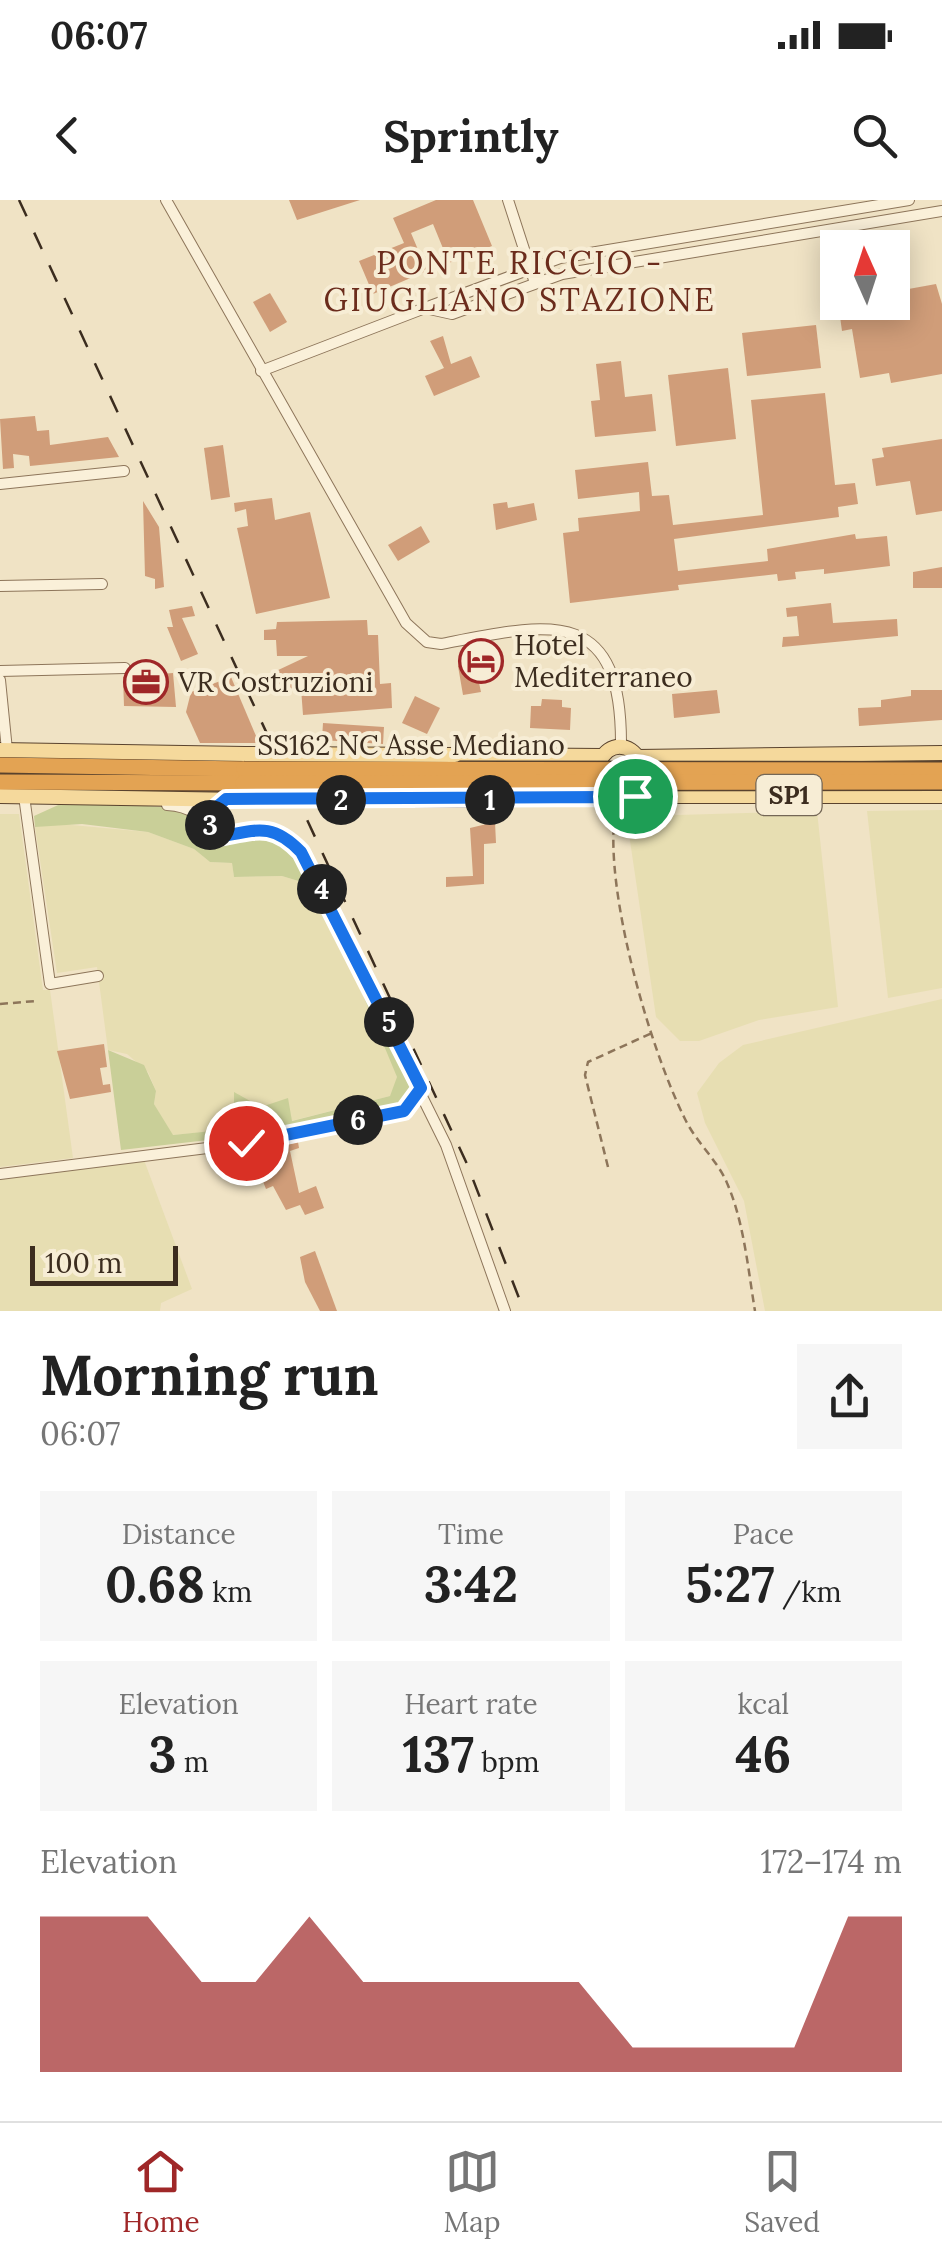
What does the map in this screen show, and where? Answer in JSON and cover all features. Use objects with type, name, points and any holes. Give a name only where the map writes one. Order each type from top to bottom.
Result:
[{"type":"highway","name":"SS162 NC Asse Mediano","points":[[2,755],[244,776],[942,782]]},
{"type":"highway","name":"SS162 NC Asse Mediano","points":[[0,782],[942,770]]},
{"type":"main road","name":"SP1","points":[[0,796],[226,799],[244,776],[455,756],[600,759],[621,746],[639,759],[942,752]]},
{"type":"main road","name":"SP1","points":[[244,776],[456,800],[604,794],[624,802],[637,793],[942,796]]},
{"type":"street","points":[[166,200],[406,623],[418,635],[441,644],[544,627],[574,632],[594,644],[611,670],[621,702],[621,746]]},
{"type":"street","points":[[508,200],[535,283]]},
{"type":"street","points":[[261,371],[529,266],[909,200]]},
{"type":"street","points":[[425,308],[452,314],[562,274],[942,211]]},
{"type":"street","points":[[0,484],[124,471]]},
{"type":"street","points":[[0,586],[102,584]]},
{"type":"street","points":[[0,671],[125,668]]},
{"type":"street","points":[[0,680],[2,755]]},
{"type":"street","points":[[24,796],[50,984],[98,976]]},
{"type":"street","points":[[132,798],[151,804],[184,806],[210,825],[219,837],[261,829],[284,835],[301,852],[421,1088],[446,1145],[505,1311]]},
{"type":"street","points":[[210,825],[211,812],[226,799]]},
{"type":"street","points":[[0,1174],[302,1134],[404,1111],[421,1088]]},
{"type":"path","points":[[615,814],[614,862],[620,907],[652,1034],[684,1119],[727,1181],[741,1230],[755,1311]]},
{"type":"path","points":[[0,1004],[36,1000]]},
{"type":"path","points":[[608,1167],[586,1075],[588,1062],[652,1034]]},
{"type":"shaded area","points":[[942,810],[942,988],[888,998],[867,811]]},
{"type":"shaded area","points":[[817,811],[838,1007],[759,1020],[699,1041],[680,1041],[656,1017],[629,834],[643,816]]},
{"type":"shaded area","points":[[0,814],[19,814],[43,990],[50,990],[73,1158],[0,1167]]},
{"type":"shaded area","points":[[50,823],[148,832],[194,849],[210,862],[232,863],[234,877],[282,876],[305,883],[350,964],[390,1053],[397,1077],[395,1090],[390,1096],[291,1121],[272,1105],[261,1107],[255,1103],[234,1113],[249,1111],[249,1118],[238,1129],[172,1135],[154,1104],[156,1091],[148,1072],[127,1054],[108,1050],[97,967],[57,973],[35,827]]},
{"type":"shaded area","points":[[942,999],[942,1311],[765,1311],[744,1201],[705,1123],[697,1093],[719,1063],[743,1045]]},
{"type":"shaded area","points":[[144,1160],[192,1289],[161,1303],[160,1311],[0,1311],[0,1177]]},
{"type":"green space","points":[[67,801],[179,808],[210,833],[276,835],[296,852],[416,1087],[406,1102],[295,1130],[121,1150],[108,1050],[144,1065],[156,1091],[154,1104],[173,1135],[241,1128],[249,1114],[234,1114],[234,1092],[261,1107],[288,1098],[292,1121],[390,1096],[397,1077],[350,964],[305,883],[282,876],[234,877],[232,863],[210,862],[194,849],[148,832],[82,824],[35,827],[34,816]]},
{"type":"building","points":[[289,200],[360,200],[297,220]]},
{"type":"building","points":[[436,200],[473,200],[492,246],[449,263],[433,224],[411,233],[427,271],[373,294],[359,261],[404,243],[393,218]]},
{"type":"building","points":[[936,284],[942,304],[942,374],[891,383],[889,373],[860,378],[852,329],[842,331],[840,320],[910,320],[910,289]]},
{"type":"building","points":[[270,293],[287,322],[270,332],[253,302]]},
{"type":"building","points":[[816,325],[821,368],[747,376],[742,333]]},
{"type":"building","points":[[443,336],[451,364],[471,356],[480,377],[434,396],[425,376],[444,368],[430,341]]},
{"type":"building","points":[[621,361],[625,397],[652,394],[656,431],[595,437],[591,401],[600,400],[596,364]]},
{"type":"building","points":[[728,368],[736,439],[676,446],[668,375]]},
{"type":"building","points":[[825,393],[835,485],[855,483],[858,504],[838,507],[839,517],[674,539],[678,571],[768,561],[767,549],[855,534],[856,539],[887,536],[890,566],[824,574],[824,569],[795,572],[796,579],[778,581],[777,574],[678,585],[679,590],[570,603],[563,533],[579,531],[578,518],[640,511],[639,492],[578,499],[575,470],[648,462],[652,496],[669,495],[673,525],[763,515],[751,400]]},
{"type":"building","points":[[35,416],[37,431],[49,430],[50,445],[108,437],[119,457],[30,466],[29,456],[13,454],[14,468],[3,469],[0,419]]},
{"type":"building","points":[[942,439],[942,511],[916,515],[910,481],[876,486],[872,459],[884,457],[882,448]]},
{"type":"building","points":[[223,445],[230,497],[211,500],[204,448]]},
{"type":"building","points":[[272,498],[275,520],[310,512],[330,598],[256,614],[237,528],[248,526],[246,509],[235,512],[234,503]]},
{"type":"building","points":[[143,501],[159,527],[164,587],[155,589],[155,579],[145,576]]},
{"type":"building","points":[[507,502],[508,508],[534,503],[537,520],[496,530],[493,504]]},
{"type":"building","points":[[421,526],[430,542],[398,561],[388,545]]},
{"type":"building","points":[[942,567],[942,588],[913,588],[913,572]]},
{"type":"building","points":[[831,603],[833,623],[897,619],[898,636],[782,647],[783,637],[799,636],[797,616],[787,617],[786,608]]},
{"type":"building","points":[[192,606],[195,616],[182,618],[198,654],[181,661],[167,627],[173,627],[169,610]]},
{"type":"building","points":[[367,620],[368,635],[378,635],[380,684],[391,683],[392,708],[303,715],[301,688],[282,689],[274,672],[308,656],[277,656],[276,640],[264,640],[264,630],[276,629],[277,622]]},
{"type":"building","points":[[497,646],[501,664],[476,669],[481,692],[463,695],[458,666],[463,665],[461,655]]},
{"type":"building","points":[[173,673],[176,707],[124,706],[123,677]]},
{"type":"building","points":[[231,677],[259,743],[200,743],[186,712],[191,692]]},
{"type":"building","points":[[717,690],[720,713],[674,718],[672,694]]},
{"type":"building","points":[[911,690],[942,690],[942,720],[859,726],[858,708],[881,707],[881,700],[911,696]]},
{"type":"building","points":[[415,696],[440,708],[427,734],[402,723]]},
{"type":"building","points":[[542,699],[562,700],[562,707],[571,708],[570,730],[530,728],[531,706],[541,706]]},
{"type":"building","points":[[323,723],[384,727],[383,744],[322,740]]},
{"type":"building","points":[[495,822],[496,843],[484,844],[484,884],[446,887],[446,877],[473,876],[470,828]]},
{"type":"building","points":[[104,1044],[107,1067],[100,1068],[103,1085],[110,1084],[111,1092],[70,1099],[57,1051]]},
{"type":"building","points":[[298,1142],[299,1148],[290,1151],[299,1193],[316,1186],[324,1208],[305,1215],[300,1205],[286,1210],[273,1186],[266,1189],[252,1154]]},
{"type":"building","points":[[315,1251],[337,1311],[320,1311],[305,1282],[300,1257]]},
{"type":"railway","points":[[19,200],[467,1164],[524,1311]]},
{"type":"place","name":"Hotel Mediterraneo","points":[[481,661]]},
{"type":"place","name":"VR Costruzioni","points":[[146,682]]},
{"type":"district","name":"PONTE RICCIO - GIUGLIANO STAZIONE","points":[[520,280]]},
{"type":"route","points":[[246,1143],[404,1111],[421,1088],[301,852],[284,835],[261,829],[219,837],[210,825],[211,812],[226,799],[606,797],[617,803],[635,796]]}]
